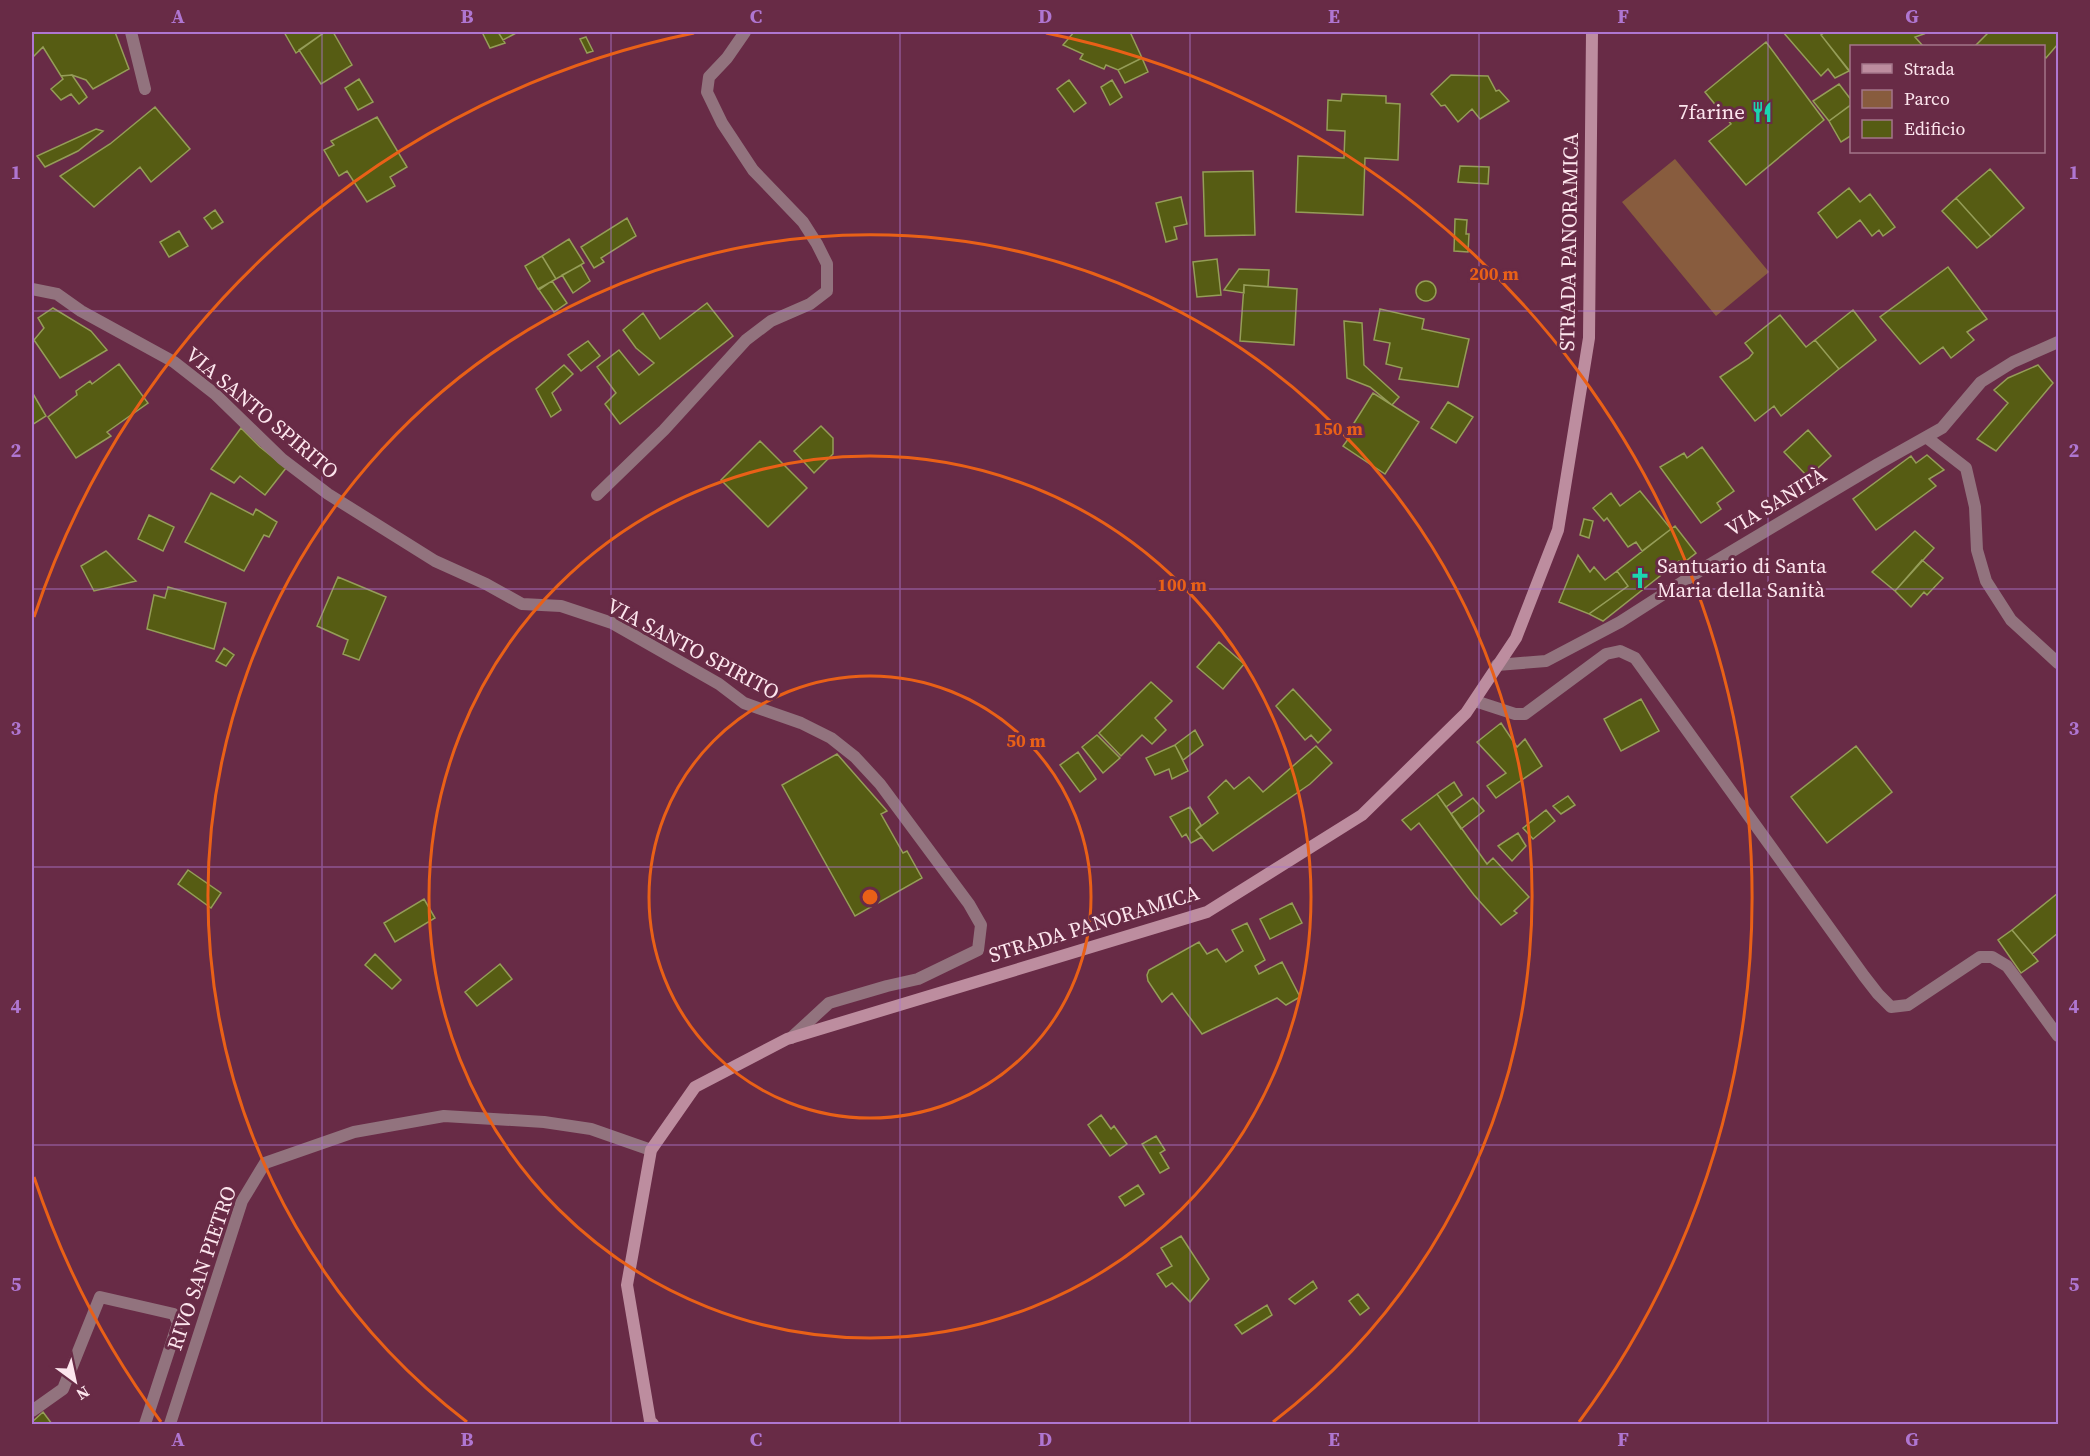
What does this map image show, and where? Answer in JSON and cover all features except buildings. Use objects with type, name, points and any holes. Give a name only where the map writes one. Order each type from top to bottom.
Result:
[{"type":"main road","name":"STRADA PANORAMICA","points":[[653,1425],[650,1421],[627,1285],[651,1150],[694,1087],[791,1038],[1207,912],[1362,815],[1466,713],[1475,701],[1516,638],[1558,530],[1589,338],[1593,32]]},
{"type":"street","points":[[130,32],[145,89]]},
{"type":"street","points":[[597,495],[664,430],[746,340],[771,321],[810,304],[827,291],[827,264],[817,244],[803,222],[753,170],[722,123],[707,92],[709,77],[727,58],[745,32]]},
{"type":"street","name":"VIA SANTO SPIRITO","points":[[32,290],[57,294],[81,311],[174,362],[215,394],[282,459],[328,494],[435,561],[486,584],[522,604],[561,606],[612,623],[719,684],[744,703],[801,723],[831,738],[855,757],[880,784],[969,904],[981,925],[978,950],[918,979],[829,1004],[791,1038]]},
{"type":"street","name":"VIA SANITÀ","points":[[1497,665],[1546,661],[1620,622],[1739,548],[1942,428],[1981,382],[2013,362],[2058,342]]},
{"type":"street","points":[[1926,437],[1966,468],[1975,507],[1977,550],[1986,581],[2011,620],[2058,663]]},
{"type":"street","points":[[1475,701],[1515,714],[1525,714],[1606,654],[1620,651],[1635,658],[1864,976],[1891,1006],[1908,1005],[1980,957],[1992,957],[2007,966],[2058,1036]]},
{"type":"street","name":"RIVO SAN PIETRO","points":[[170,1425],[242,1201],[265,1163],[354,1132],[444,1116],[544,1122],[591,1129],[651,1150]]},
{"type":"street","points":[[32,1411],[63,1389],[100,1297],[174,1314],[178,1323],[145,1425]]},
{"type":"green space","points":[[1675,159],[1769,272],[1716,316],[1622,202]]},
{"type":"place","name":"7farine","points":[[1762,112]]},
{"type":"place","name":"Santuario di Santa Maria della Sanità","points":[[1640,578]]}]
